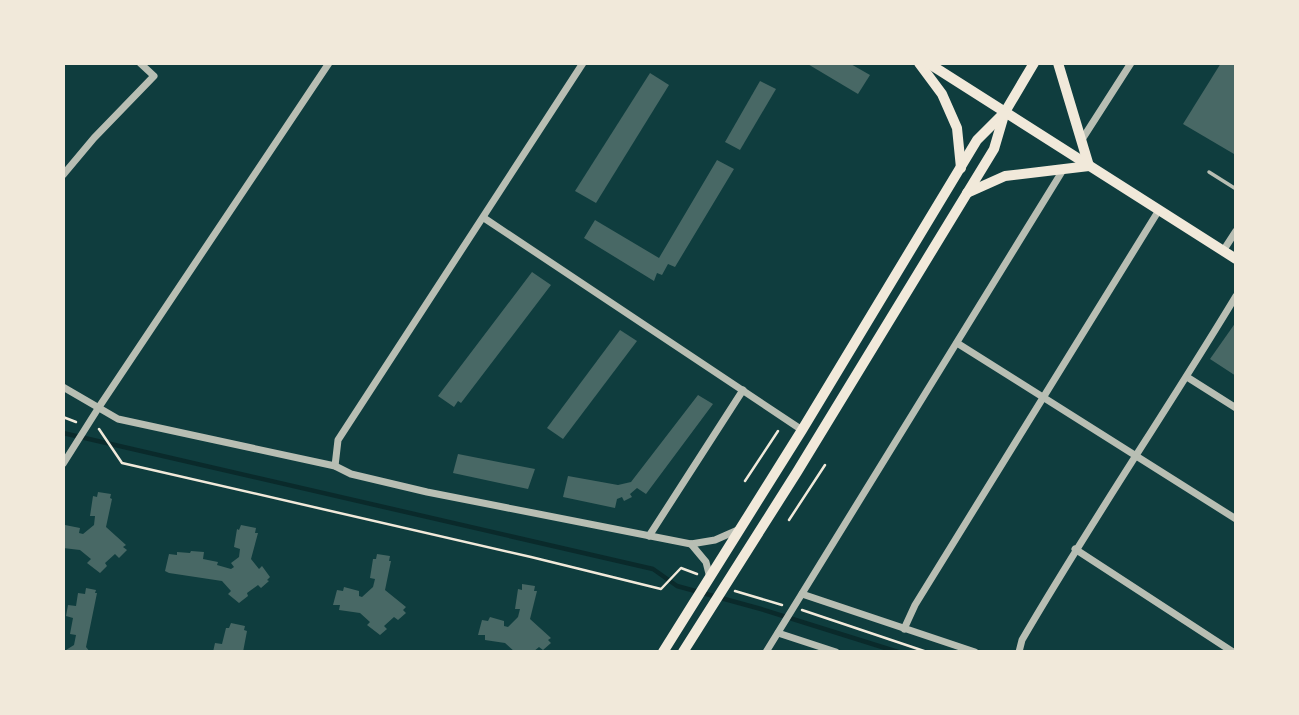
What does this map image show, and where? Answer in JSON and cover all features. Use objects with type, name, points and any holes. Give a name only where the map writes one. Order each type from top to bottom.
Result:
[{"type":"main road","points":[[919,63],[942,94],[957,128],[961,168]]},
{"type":"main road","points":[[928,63],[1236,259]]},
{"type":"main road","points":[[663,652],[710,578],[711,564],[740,529],[977,141],[1005,112],[1034,63]]},
{"type":"main road","points":[[1058,63],[1089,166]]},
{"type":"main road","points":[[683,652],[797,472],[994,149],[1005,112]]},
{"type":"main road","points":[[967,193],[1005,176],[1089,166]]},
{"type":"street","points":[[63,175],[94,138],[154,76],[140,63]]},
{"type":"street","points":[[64,462],[329,63]]},
{"type":"street","points":[[335,466],[338,440],[583,63]]},
{"type":"street","points":[[1081,141],[1131,63]]},
{"type":"street","points":[[766,652],[1063,170]]},
{"type":"street","points":[[904,629],[915,605],[1159,211]]},
{"type":"street","points":[[484,218],[802,430]]},
{"type":"street","points":[[1223,251],[1236,230]]},
{"type":"street","points":[[1019,652],[1022,640],[1075,549],[1137,456],[1236,296]]},
{"type":"street","points":[[957,343],[1236,519]]},
{"type":"street","points":[[1187,377],[1236,408]]},
{"type":"street","points":[[63,387],[118,419],[335,466],[351,474],[427,492],[691,544],[715,540],[740,529]]},
{"type":"street","points":[[649,536],[743,390]]},
{"type":"street","points":[[691,544],[711,564]]},
{"type":"street","points":[[1075,549],[1233,652]]},
{"type":"street","points":[[803,594],[975,652]]},
{"type":"street","points":[[778,633],[836,652]]},
{"type":"lane","points":[[1209,172],[1236,189]]},
{"type":"path","points":[[103,431],[122,463],[662,587],[681,568]]},
{"type":"path","points":[[745,481],[778,431]]},
{"type":"path","points":[[789,520],[825,465]]},
{"type":"building","points":[[806,63],[849,63],[870,75],[858,94]]},
{"type":"building","points":[[1221,63],[1236,63],[1234,154],[1183,124]]},
{"type":"building","points":[[650,73],[669,85],[596,203],[575,191]]},
{"type":"building","points":[[760,81],[776,89],[740,150],[725,142]]},
{"type":"building","points":[[717,160],[734,169],[675,267],[668,264],[662,275],[657,273],[654,281],[584,238],[595,220],[659,258]]},
{"type":"building","points":[[532,272],[551,285],[461,403],[458,401],[454,407],[438,396]]},
{"type":"building","points":[[1236,322],[1236,376],[1210,359]]},
{"type":"building","points":[[620,330],[637,341],[563,439],[547,428]]},
{"type":"building","points":[[698,395],[713,404],[646,494],[637,488],[630,494],[632,497],[624,501],[622,497],[617,499],[615,508],[563,497],[568,476],[618,485],[631,482]]},
{"type":"building","points":[[458,454],[535,469],[528,489],[453,473]]},
{"type":"building","points":[[98,492],[111,494],[106,527],[126,545],[123,547],[127,550],[119,558],[115,554],[105,563],[107,566],[100,573],[87,563],[91,559],[80,550],[63,548],[65,525],[80,528],[79,533],[83,534],[94,525],[95,516],[90,516],[93,496],[97,497]]},
{"type":"building","points":[[241,525],[256,528],[255,533],[258,533],[251,559],[259,569],[262,566],[270,577],[261,588],[258,585],[239,603],[228,594],[231,591],[222,581],[165,571],[169,554],[191,551],[204,552],[203,559],[218,562],[217,565],[231,569],[234,567],[231,563],[239,557],[240,549],[234,547],[237,529],[239,530]]},
{"type":"building","points":[[377,554],[390,556],[385,590],[406,607],[403,610],[406,613],[398,620],[394,617],[384,626],[387,629],[380,635],[367,625],[370,622],[360,613],[339,610],[340,605],[333,605],[337,590],[343,591],[344,587],[359,591],[359,596],[362,597],[373,587],[375,579],[370,578],[373,559],[376,559]]},
{"type":"building","points":[[522,584],[535,586],[534,591],[537,591],[530,619],[551,638],[548,640],[551,643],[543,650],[539,647],[533,652],[515,652],[505,643],[485,640],[485,635],[478,635],[482,620],[488,621],[490,617],[504,621],[504,626],[508,627],[518,617],[520,609],[515,609],[518,589],[522,590]]},
{"type":"building","points":[[86,588],[96,590],[97,593],[86,647],[90,652],[67,652],[66,650],[74,645],[76,635],[70,634],[73,618],[66,616],[68,605],[76,606],[78,593],[85,594]]},
{"type":"building","points":[[231,623],[245,626],[244,630],[247,631],[243,652],[213,652],[215,643],[222,644],[226,628],[229,628]]},
{"type":"waterway","points":[[63,433],[653,569],[677,586],[898,652]]}]
